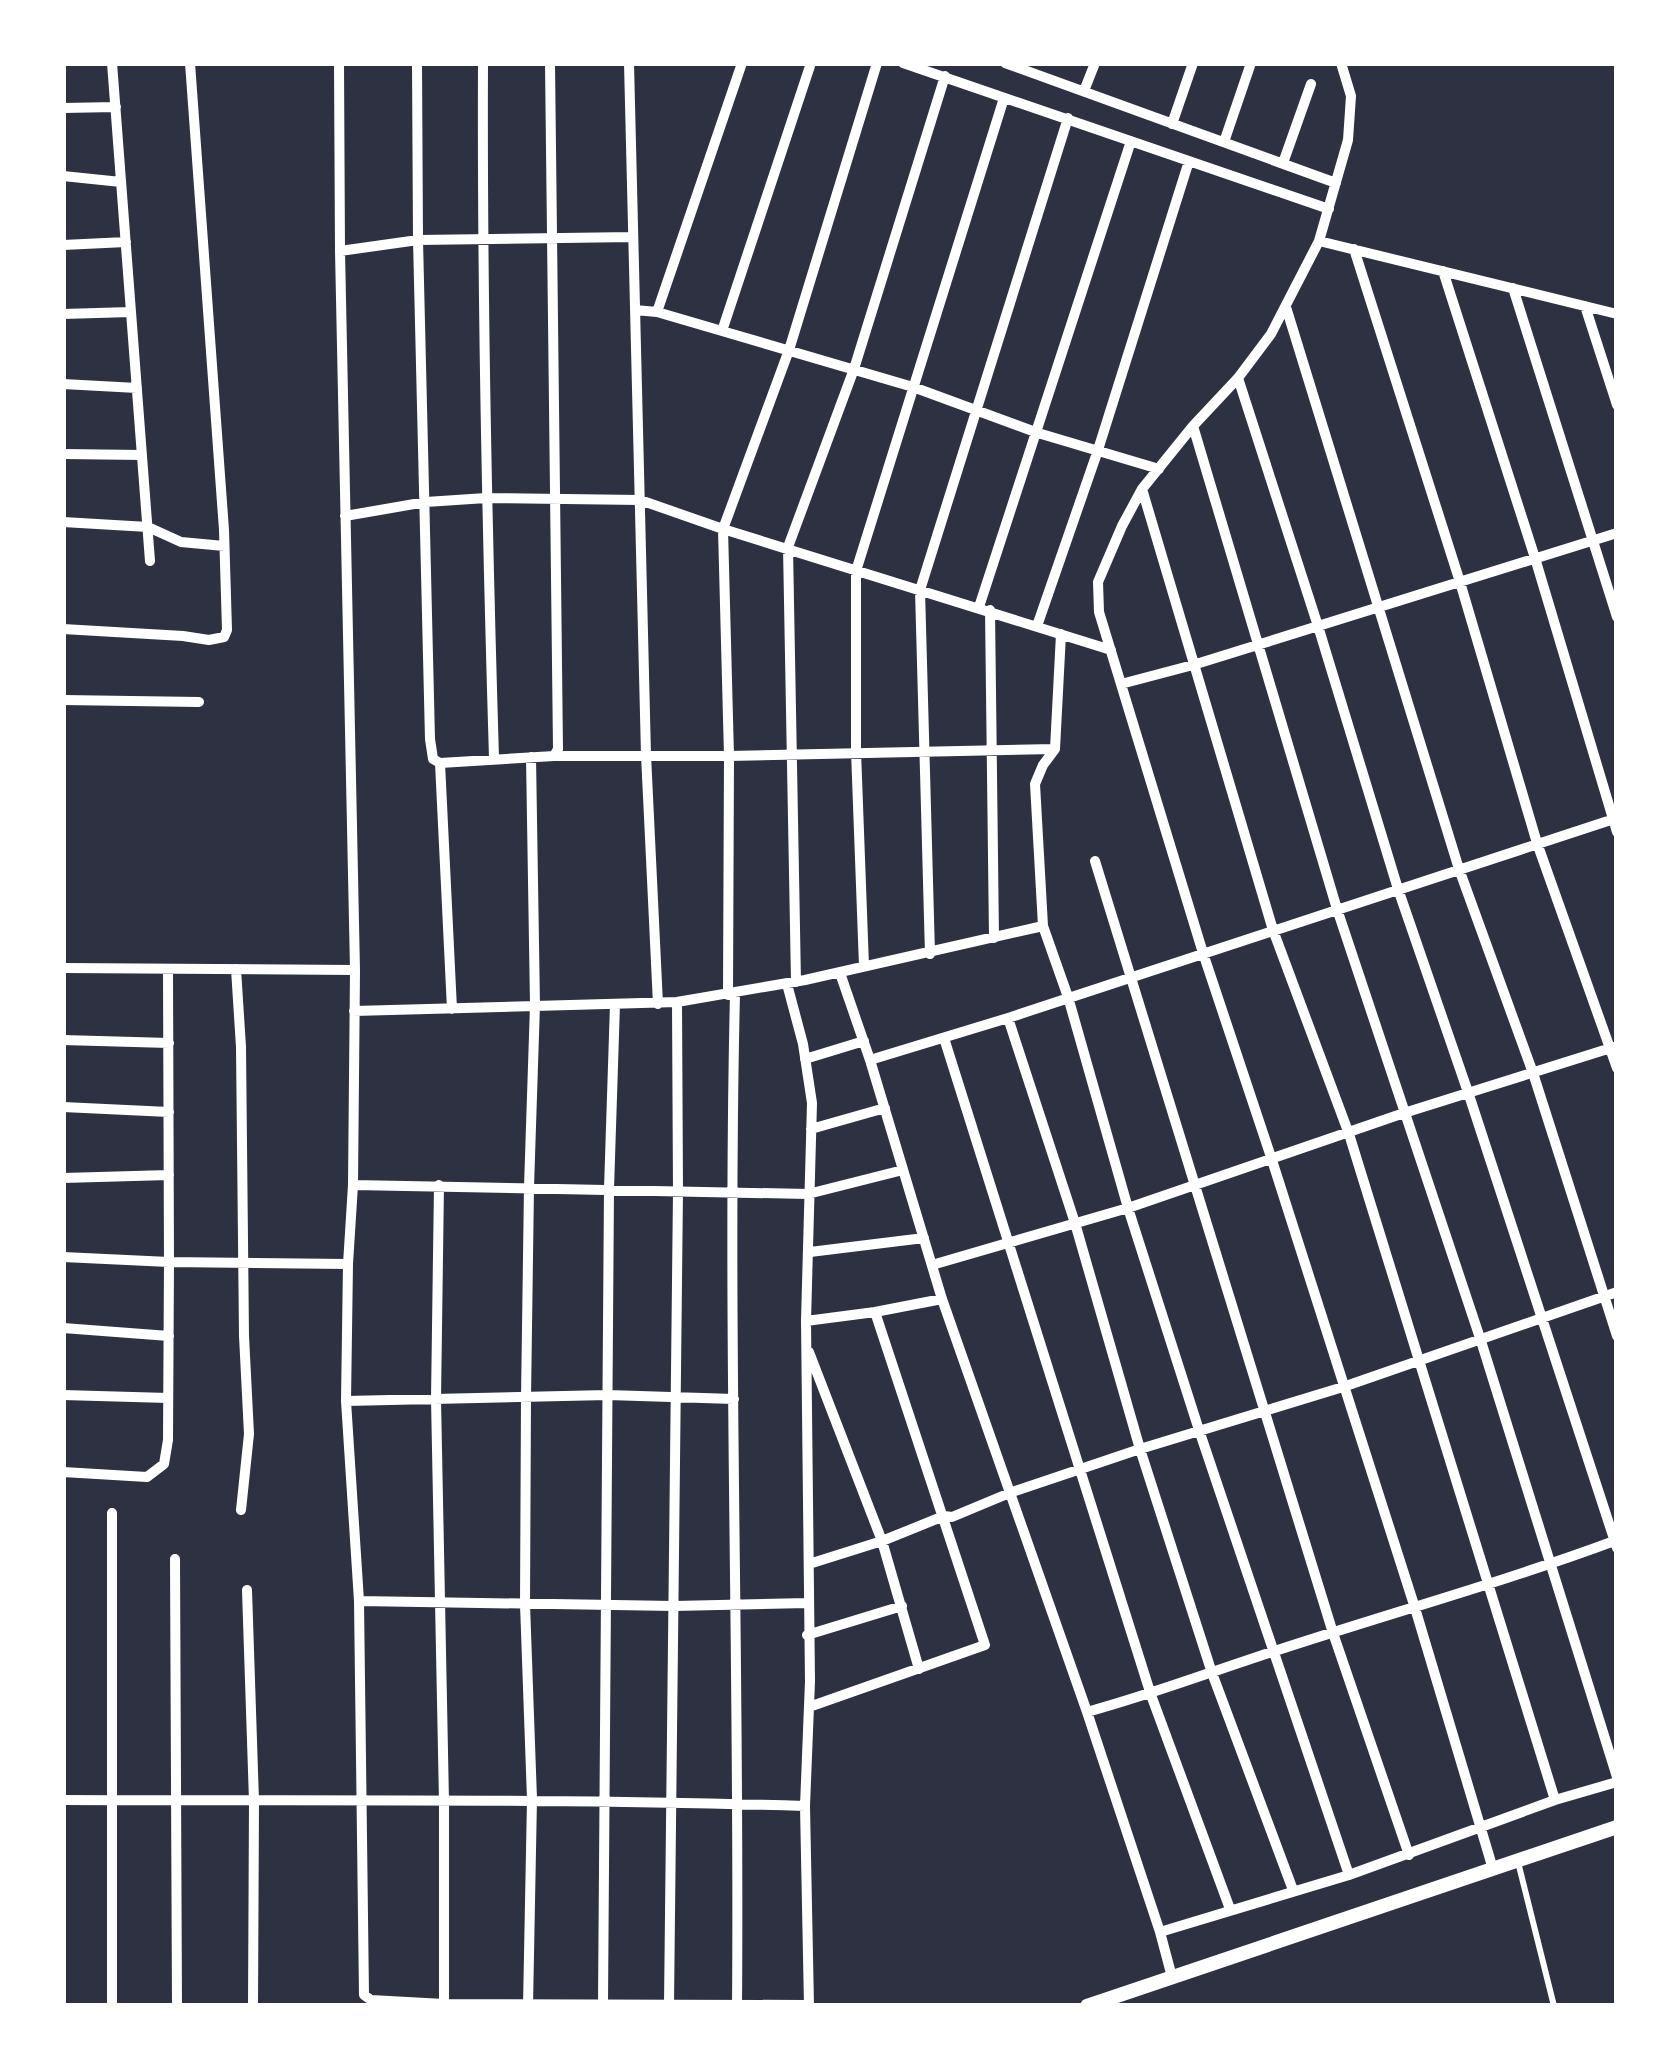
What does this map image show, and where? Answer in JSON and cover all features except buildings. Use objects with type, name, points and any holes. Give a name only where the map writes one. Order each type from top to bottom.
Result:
[{"type":"street","points":[[112,63],[150,561]]},
{"type":"street","points":[[63,629],[209,640],[224,637],[226,630],[190,63]]},
{"type":"street","points":[[339,63],[355,970],[346,1401],[359,1601],[364,1995],[371,2000],[444,2004],[809,2005],[806,1321],[812,1103],[791,983],[788,548],[854,369],[945,76]]},
{"type":"street","points":[[417,63],[433,759],[440,764],[554,756],[1055,748]]},
{"type":"street","points":[[483,63],[486,498],[494,758]]},
{"type":"street","points":[[550,63],[558,749],[554,756]]},
{"type":"street","points":[[629,63],[646,755],[658,1004]]},
{"type":"street","points":[[657,313],[742,63]]},
{"type":"street","points":[[722,331],[811,63]]},
{"type":"street","points":[[737,2005],[739,1803],[724,529],[788,350],[877,63]]},
{"type":"street","points":[[903,63],[1329,209]]},
{"type":"street","points":[[1005,63],[1336,183]]},
{"type":"street","points":[[1084,91],[1095,63]]},
{"type":"street","points":[[1172,124],[1192,63]]},
{"type":"street","points":[[1224,142],[1252,63]]},
{"type":"street","points":[[1341,63],[1351,96],[1348,140],[1319,241],[1271,334],[1142,489],[1098,582],[1099,613],[1493,1868]]},
{"type":"street","points":[[1283,164],[1311,84]]},
{"type":"street","points":[[864,966],[856,752],[856,571],[1004,98]]},
{"type":"street","points":[[63,108],[116,107]]},
{"type":"street","points":[[930,954],[920,590],[1068,118]]},
{"type":"street","points":[[994,938],[985,609],[1131,141]]},
{"type":"street","points":[[1037,626],[1189,161]]},
{"type":"street","points":[[63,176],[122,182]]},
{"type":"street","points":[[340,251],[418,240],[633,237]]},
{"type":"street","points":[[1319,241],[1617,314]]},
{"type":"street","points":[[63,244],[126,242]]},
{"type":"street","points":[[1354,249],[1537,843],[1614,1047],[1617,1068]]},
{"type":"street","points":[[871,1060],[1537,843],[1616,823],[1443,271]]},
{"type":"street","points":[[1513,288],[1617,617]]},
{"type":"street","points":[[1586,306],[1617,405]]},
{"type":"street","points":[[1286,307],[1459,869],[1610,1294],[1617,1336]]},
{"type":"street","points":[[635,310],[913,387],[1097,453],[1159,470]]},
{"type":"street","points":[[63,314],[131,311]]},
{"type":"street","points":[[1087,1712],[1616,1543],[1398,889],[1238,378]]},
{"type":"street","points":[[63,384],[137,388]]},
{"type":"street","points":[[1160,1932],[1349,1875],[1617,1779],[1481,1341],[1337,909],[1193,426]]},
{"type":"street","points":[[63,454],[142,455]]},
{"type":"street","points":[[1142,489],[1273,930],[1348,1134],[1555,1800]]},
{"type":"street","points":[[345,516],[426,502],[486,498],[640,500],[1111,650]]},
{"type":"street","points":[[63,522],[148,527],[181,542],[224,546]]},
{"type":"street","points":[[1121,684],[1617,532]]},
{"type":"street","points":[[1060,634],[1055,748],[1035,784],[1043,926],[1199,1430],[1349,1875]]},
{"type":"street","points":[[63,700],[199,702]]},
{"type":"street","points":[[528,2004],[532,1799],[525,1604],[526,1398],[535,1005],[531,757]]},
{"type":"street","points":[[440,764],[452,1009]]},
{"type":"street","points":[[1095,861],[1333,1633],[1408,1855]]},
{"type":"street","points":[[354,1011],[677,1003],[840,973],[1043,926]]},
{"type":"street","points":[[63,968],[355,970]]},
{"type":"street","points":[[63,1472],[147,1477],[164,1464],[169,1336],[168,968]]},
{"type":"street","points":[[236,969],[242,1047],[249,1434],[241,1510]]},
{"type":"street","points":[[840,973],[943,1299],[1087,1712],[1172,1976]]},
{"type":"street","points":[[669,2005],[677,1003]]},
{"type":"street","points":[[603,2005],[609,1189],[615,1004]]},
{"type":"street","points":[[1008,1018],[1076,1223],[1140,1449],[1212,1673],[1293,1890]]},
{"type":"street","points":[[944,1038],[1151,1695],[1230,1909]]},
{"type":"street","points":[[63,1040],[169,1043]]},
{"type":"street","points":[[805,1059],[864,1041]]},
{"type":"street","points":[[932,1265],[1128,1208],[1614,1047]]},
{"type":"street","points":[[63,1107],[169,1112]]},
{"type":"street","points":[[811,1130],[884,1108]]},
{"type":"street","points":[[353,1185],[808,1194],[902,1170]]},
{"type":"street","points":[[63,1178],[169,1175]]},
{"type":"street","points":[[439,1185],[436,1399],[444,2004]]},
{"type":"street","points":[[810,1252],[924,1238]]},
{"type":"street","points":[[63,1257],[348,1264]]},
{"type":"street","points":[[808,1564],[1610,1294]]},
{"type":"street","points":[[806,1321],[943,1299]]},
{"type":"street","points":[[808,1707],[985,1645],[875,1312]]},
{"type":"street","points":[[63,1328],[169,1336]]},
{"type":"street","points":[[806,1343],[882,1541],[919,1669]]},
{"type":"street","points":[[346,1401],[608,1395],[734,1399]]},
{"type":"street","points":[[63,1396],[168,1398]]},
{"type":"street","points":[[112,1513],[112,2006]]},
{"type":"street","points":[[176,1559],[177,2006]]},
{"type":"street","points":[[248,1590],[253,2006]]},
{"type":"street","points":[[359,1601],[807,1603]]},
{"type":"street","points":[[807,1635],[902,1606]]},
{"type":"street","points":[[63,1801],[532,1799],[805,1805]]},
{"type":"street","points":[[1095,2005],[1617,1827]]},
{"type":"lane","points":[[1518,1862],[1555,2006]]}]
